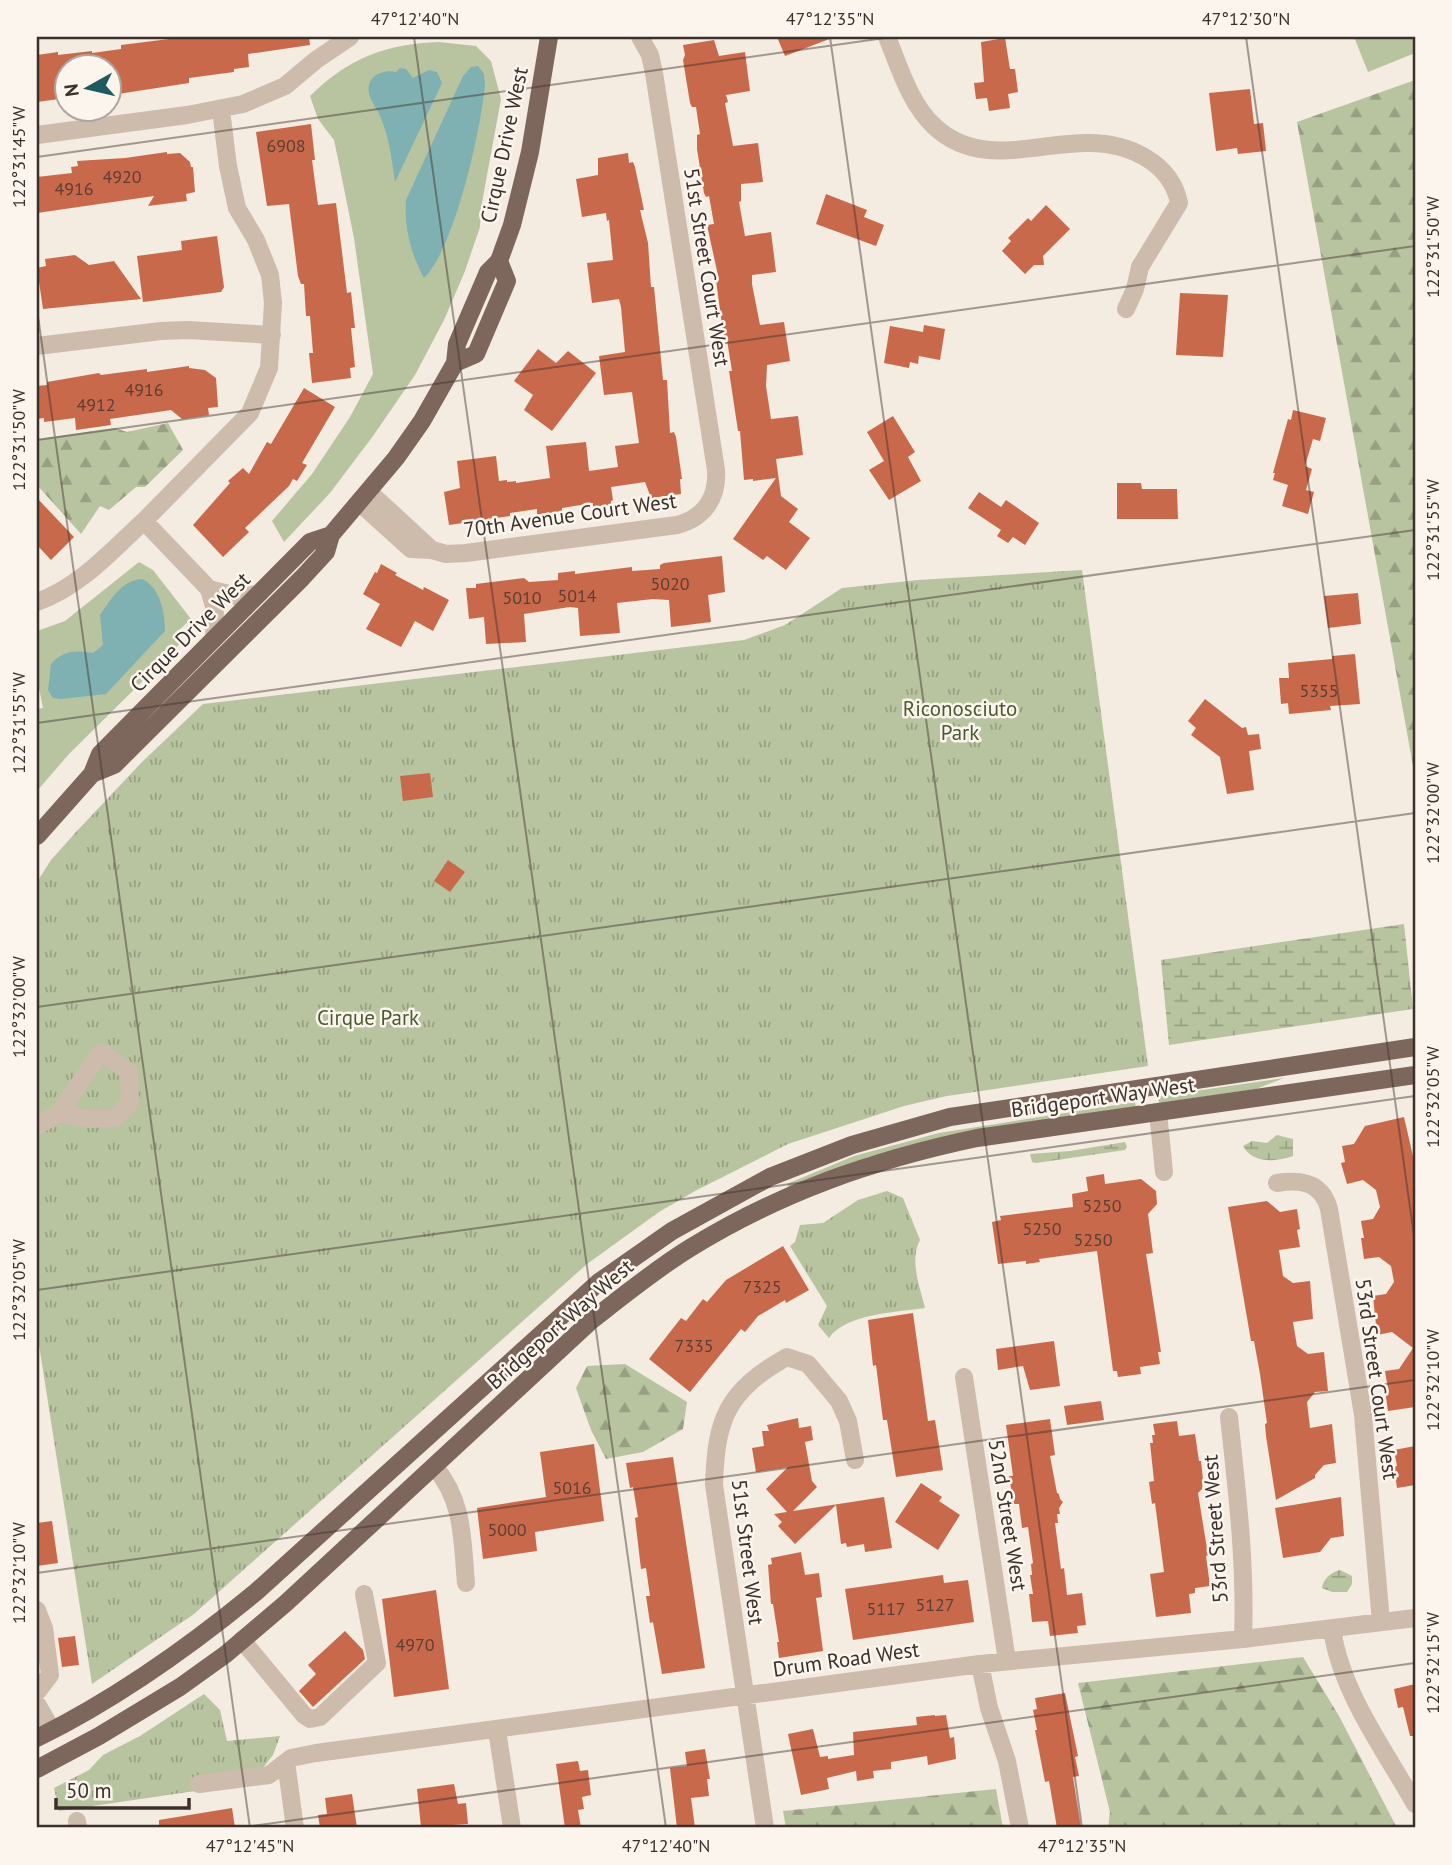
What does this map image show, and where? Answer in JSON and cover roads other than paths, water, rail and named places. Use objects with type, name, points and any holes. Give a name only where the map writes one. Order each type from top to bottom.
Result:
[{"type":"main road","name":"Cirque Drive West","points":[[172,693],[302,579],[326,552],[331,535],[365,498],[422,421],[454,363],[457,344],[488,272],[499,261],[512,225],[530,152],[548,37]]},
{"type":"main road","name":"Cirque Drive West","points":[[37,836],[92,774],[114,765],[214,638],[310,542],[331,535]]},
{"type":"main road","name":"Bridgeport Way West","points":[[44,1734],[151,1672],[211,1630],[599,1282],[672,1231],[745,1189],[798,1165],[852,1146],[950,1117],[1415,1047]]},
{"type":"main road","name":"Bridgeport Way West","points":[[37,1769],[99,1736],[180,1687],[242,1640],[286,1603],[592,1320],[641,1281],[689,1248],[781,1199],[856,1170],[977,1138],[1415,1075]]},
{"type":"street","points":[[37,135],[221,110],[285,86],[316,60],[350,37]]},
{"type":"street","name":"51st Street Court West","points":[[640,37],[650,55],[654,73],[716,470],[716,486],[708,505]]},
{"type":"street","points":[[887,37],[918,107],[934,126],[947,136],[967,145],[1009,152],[1090,143],[1118,147],[1135,152],[1166,173],[1174,183],[1178,203],[1140,267],[1135,289],[1126,309]]},
{"type":"street","points":[[37,603],[57,595],[76,582],[144,521],[250,413],[267,376],[273,303],[270,275],[256,240],[237,208],[228,166],[221,110]]},
{"type":"street","points":[[37,346],[160,331],[272,335]]},
{"type":"street","name":"70th Avenue Court West","points":[[365,498],[411,550],[460,554],[677,525],[694,519],[708,505]]},
{"type":"street","points":[[144,521],[209,589],[215,610],[214,638]]},
{"type":"street","points":[[209,589],[236,596],[259,594]]},
{"type":"street","points":[[1158,1112],[1164,1172]]},
{"type":"street","points":[[37,1126],[60,1113]]},
{"type":"street","name":"53rd Street Court West","points":[[1277,1183],[1297,1181],[1311,1184],[1323,1194],[1329,1209],[1364,1428],[1381,1622]]},
{"type":"street","name":"51st Street West","points":[[765,1828],[714,1485],[715,1448],[721,1423],[733,1399],[749,1381],[787,1357],[808,1364],[839,1401],[848,1421],[855,1460]]},
{"type":"street","name":"52nd Street West","points":[[964,1377],[1007,1661]]},
{"type":"street","name":"53rd Street West","points":[[1229,1417],[1243,1563],[1243,1639]]},
{"type":"street","points":[[434,1466],[447,1482],[456,1500],[466,1583]]},
{"type":"street","points":[[242,1640],[304,1715],[315,1719],[326,1712],[377,1663],[364,1594]]},
{"type":"street","points":[[37,1610],[44,1628],[50,1675],[37,1692]]},
{"type":"street","name":"Drum Road West","points":[[199,1784],[269,1775],[291,1758],[316,1753],[980,1664],[1243,1639],[1415,1618]]},
{"type":"street","points":[[1332,1629],[1339,1660],[1349,1686],[1415,1804]]},
{"type":"street","points":[[980,1664],[989,1708],[1007,1761],[1020,1828]]},
{"type":"street","points":[[37,1704],[44,1734]]},
{"type":"street","points":[[497,1730],[512,1828]]},
{"type":"street","points":[[286,1762],[295,1828]]},
{"type":"water","points":[[478,66],[484,74],[483,105],[465,187],[446,241],[424,278],[409,240],[406,200],[463,76],[471,67]]},
{"type":"water","points":[[400,68],[406,69],[413,78],[429,70],[437,72],[442,83],[395,182],[386,132],[368,89],[370,81],[376,75],[396,72]]},
{"type":"water","points":[[142,579],[157,594],[164,616],[165,631],[106,694],[53,698],[48,690],[51,664],[65,654],[75,651],[93,653],[103,645],[100,615],[123,587]]},
{"type":"park label","name":"Riconosciuto Park","points":[[960,720]]},
{"type":"park label","name":"Cirque Park","points":[[368,1017]]}]
